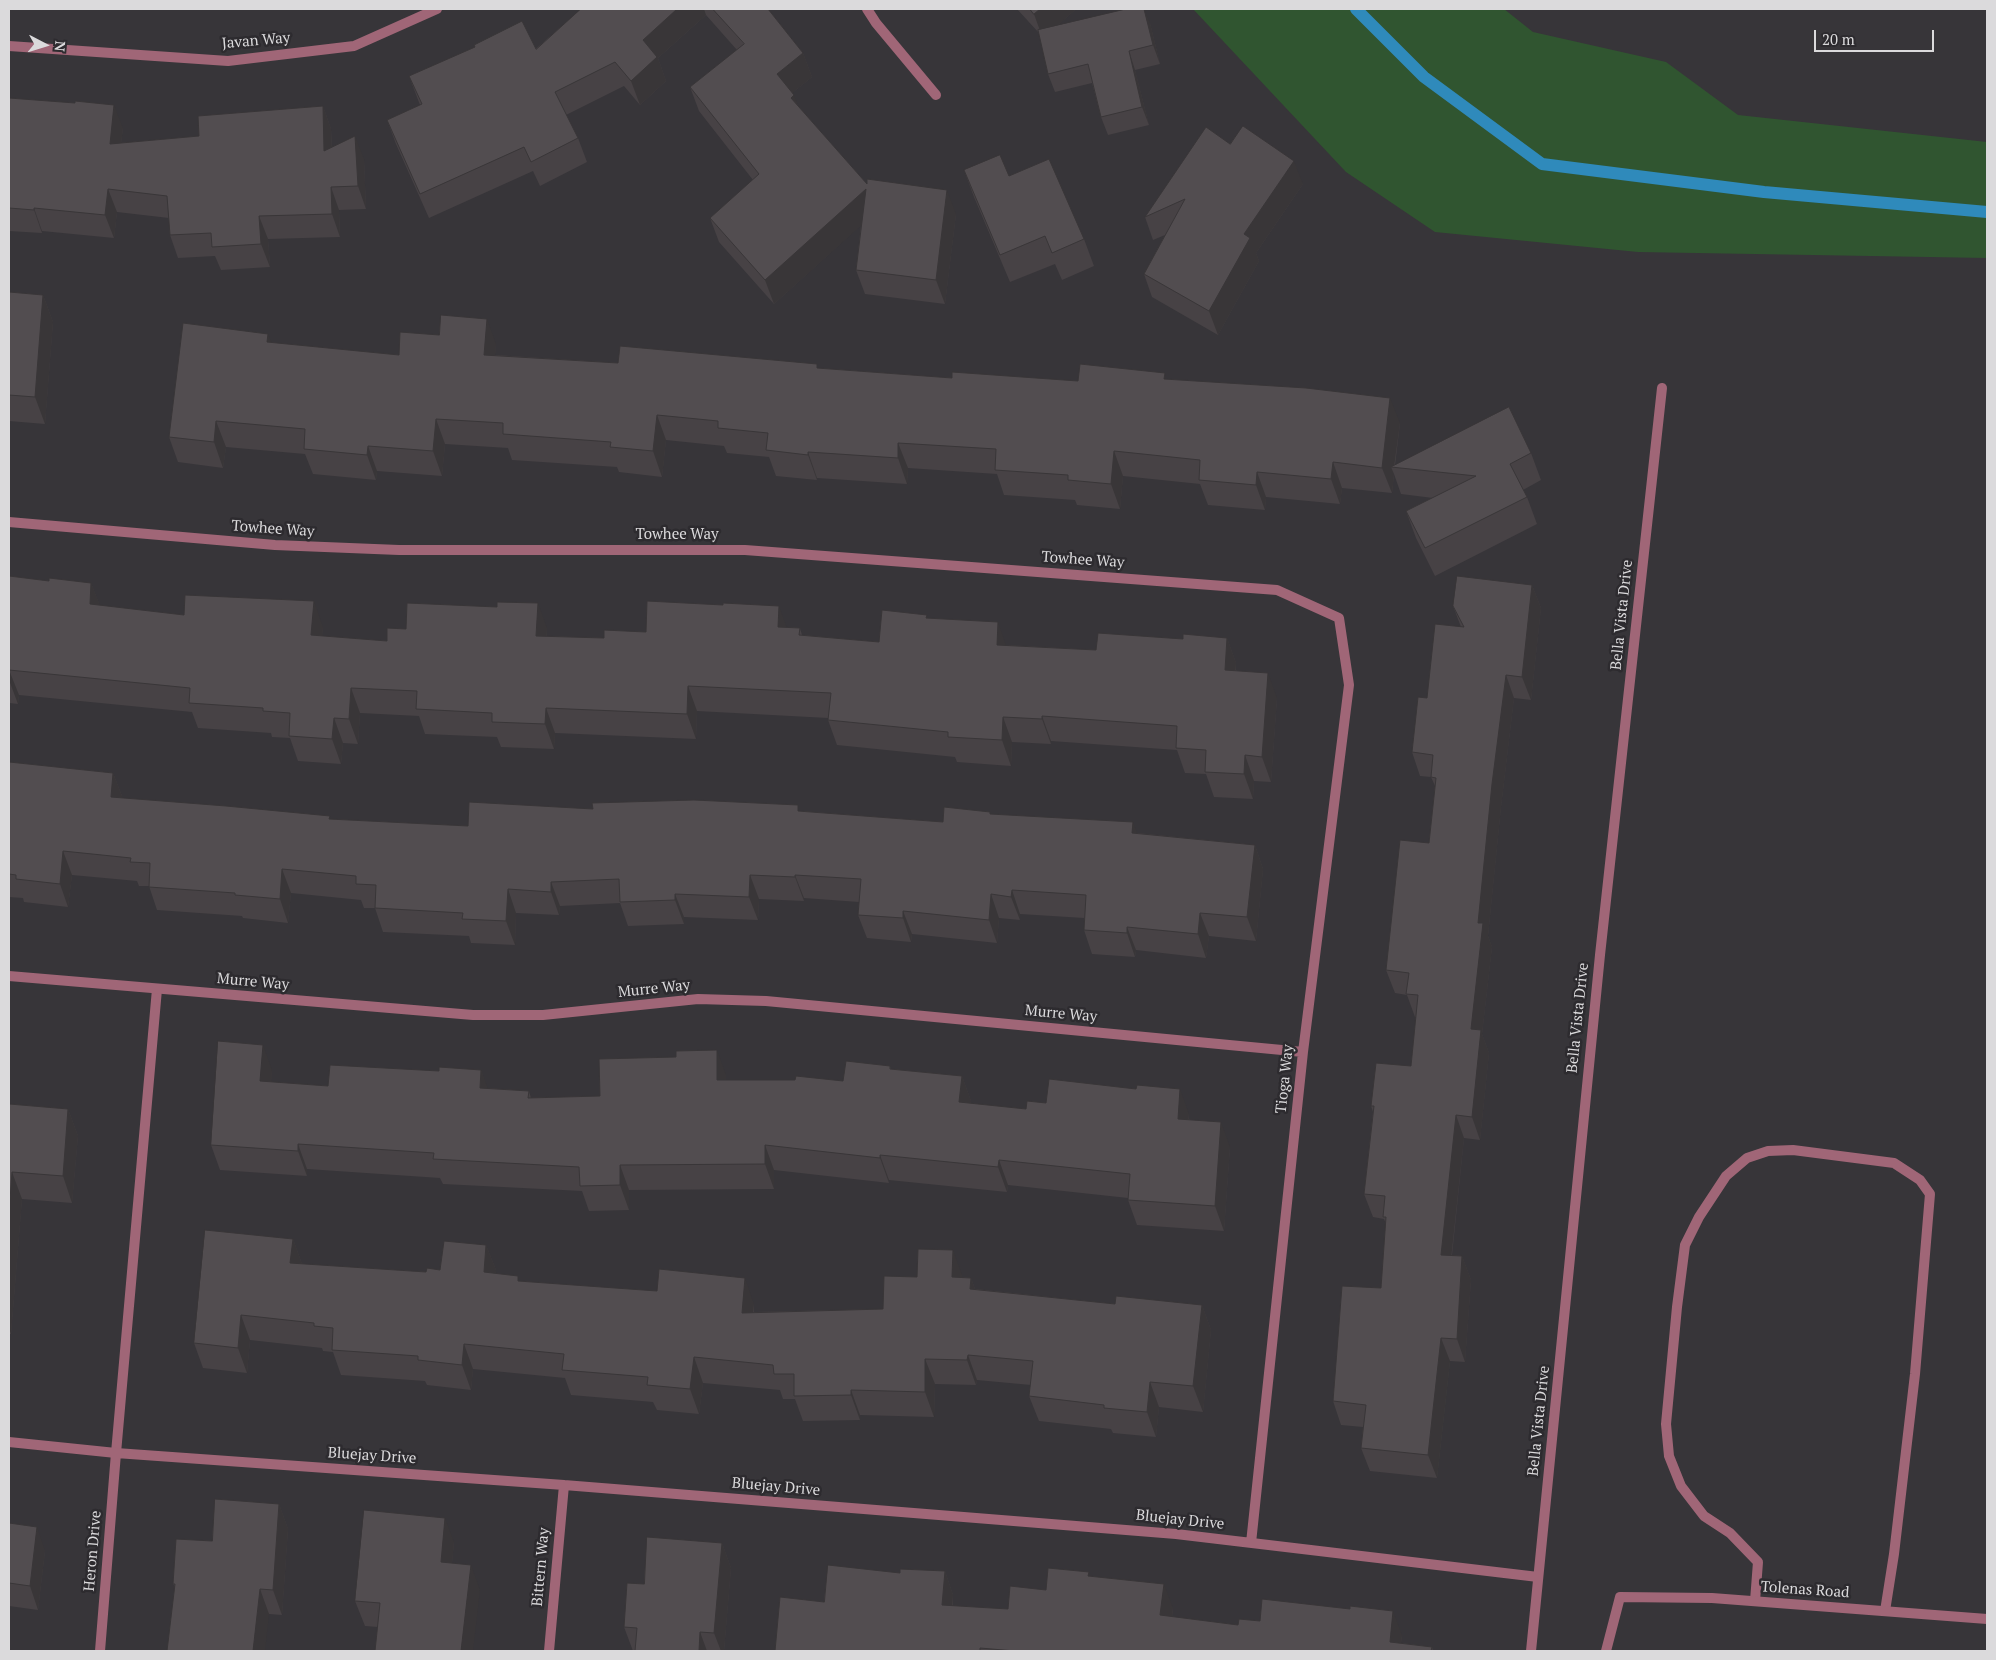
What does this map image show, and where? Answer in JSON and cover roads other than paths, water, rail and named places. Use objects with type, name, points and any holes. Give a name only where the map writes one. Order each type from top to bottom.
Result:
[{"type":"street","name":"Javan Way","points":[[9,46],[228,61],[354,46],[437,9]]},
{"type":"street","points":[[867,9],[876,23],[936,94]]},
{"type":"street","name":"Bella Vista Drive","points":[[1531,1651],[1600,955],[1662,388]]},
{"type":"street","name":"Towhee Way","points":[[9,522],[294,546],[399,550],[745,550],[1277,590],[1339,618]]},
{"type":"street","name":"Tioga Way","points":[[1251,1543],[1303,1052],[1349,685],[1339,618]]},
{"type":"street","name":"Murre Way","points":[[9,976],[473,1015],[543,1014],[698,999],[766,1001],[1303,1052]]},
{"type":"street","name":"Heron Drive","points":[[100,1651],[157,989]]},
{"type":"street","points":[[1756,1601],[1758,1562],[1730,1533],[1704,1516],[1681,1486],[1669,1456],[1666,1424],[1685,1245],[1698,1217],[1726,1176],[1747,1158],[1768,1150],[1793,1150],[1894,1163],[1920,1180],[1930,1194],[1915,1374],[1894,1554],[1884,1611]]},
{"type":"street","name":"Bluejay Drive","points":[[9,1442],[116,1453],[564,1485],[1166,1533],[1538,1577]]},
{"type":"street","name":"Bittern Way","points":[[548,1651],[564,1485]]},
{"type":"street","name":"Tolenas Road","points":[[1606,1651],[1620,1597],[1712,1598],[1987,1619]]},
{"type":"waterway","points":[[1356,9],[1424,77],[1542,164],[1764,192],[1987,212]]}]
